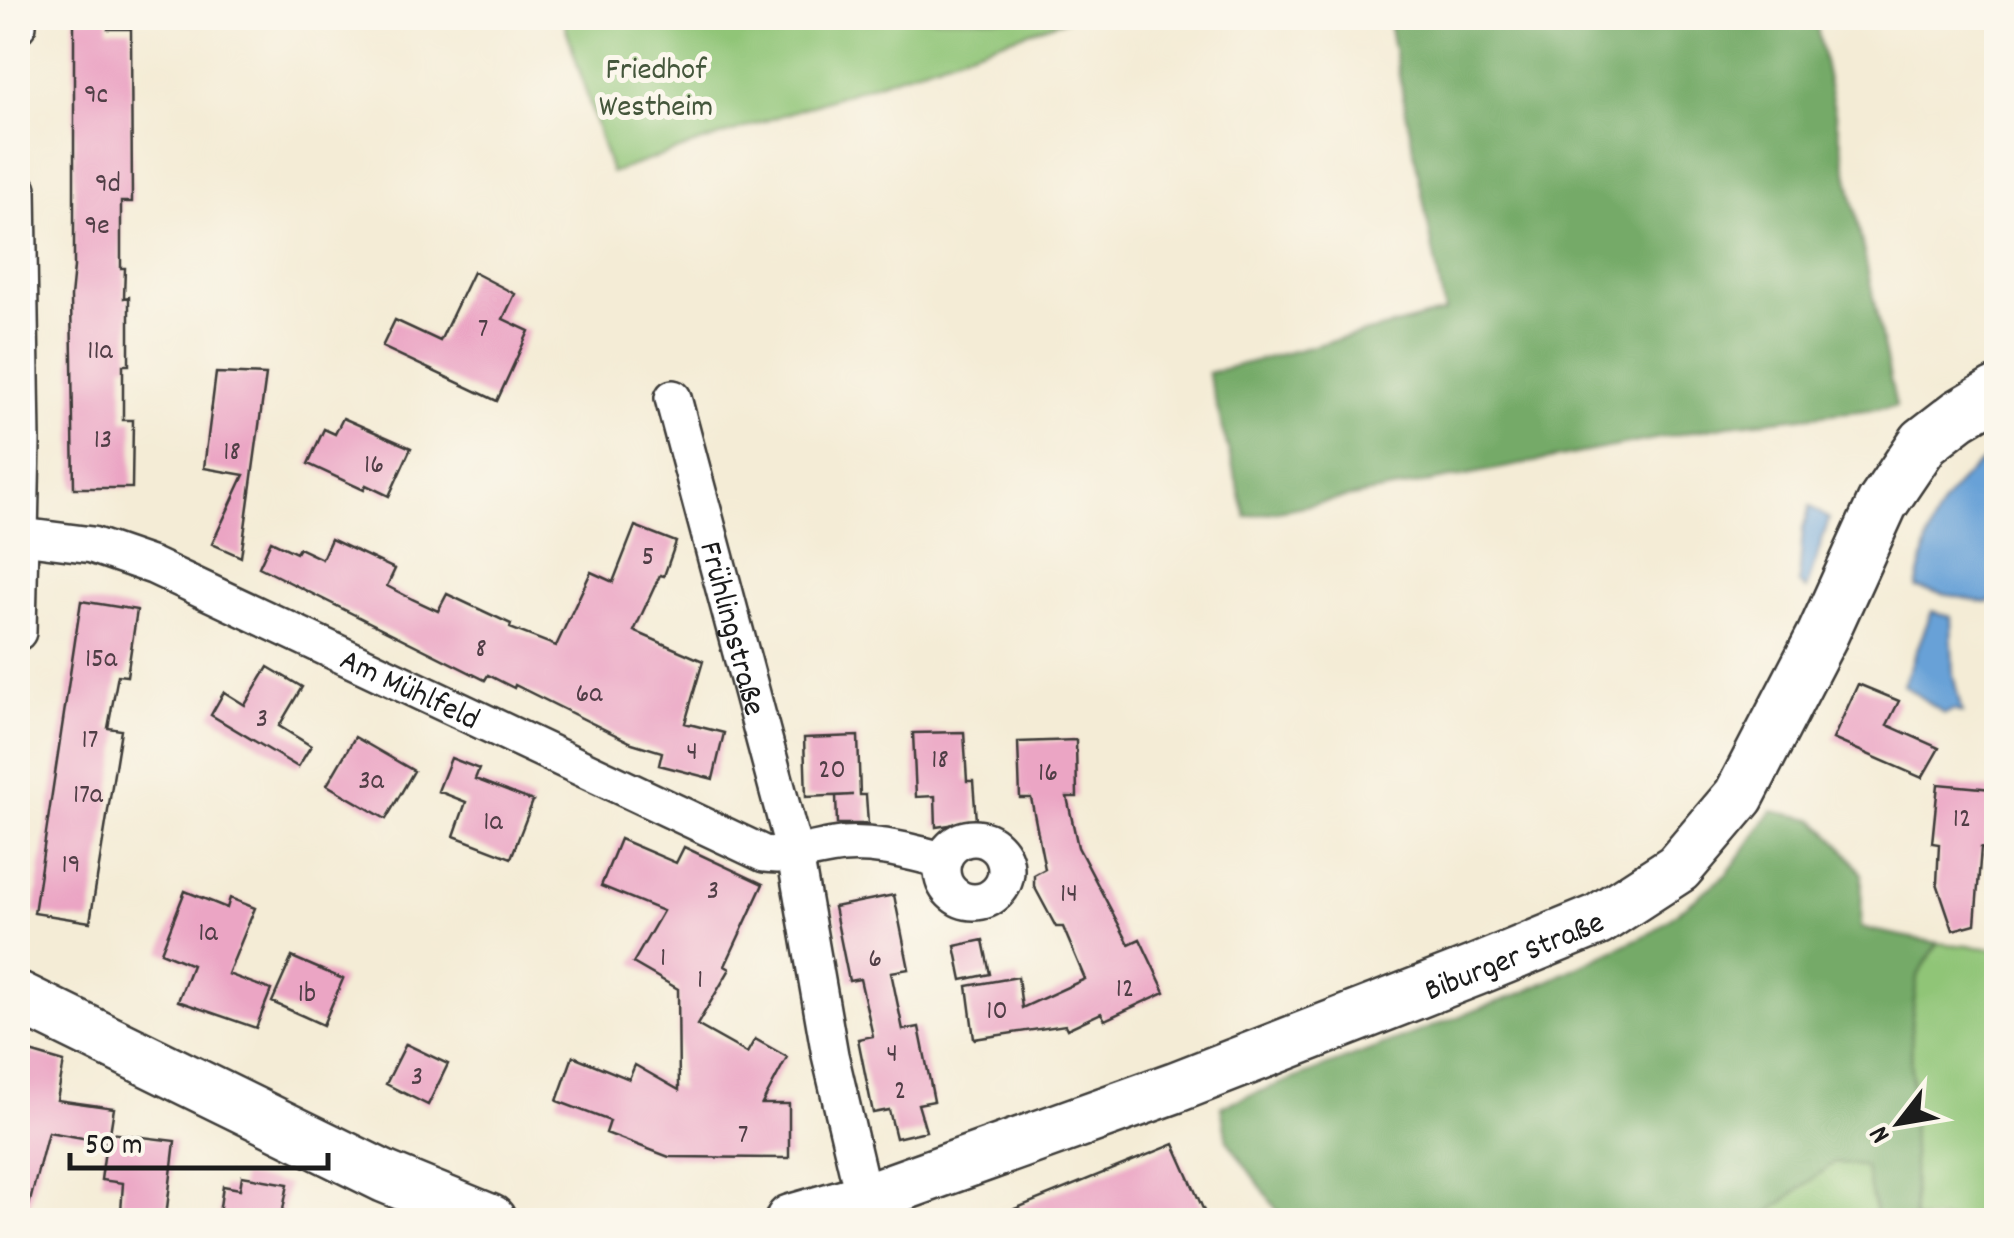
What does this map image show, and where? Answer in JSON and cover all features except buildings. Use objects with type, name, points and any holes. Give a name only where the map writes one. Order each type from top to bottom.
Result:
[{"type":"street","points":[[18,18],[18,25]]},
{"type":"street","points":[[18,189],[22,536],[18,632]]},
{"type":"street","name":"Biburger Straße","points":[[791,1220],[864,1199],[1176,1087],[1476,970],[1598,920],[1678,868],[1739,796],[1822,636],[1892,488],[1924,442],[1959,414],[1996,393]]},
{"type":"street","name":"Frühlingstraße","points":[[674,398],[795,855],[830,1055],[864,1199]]},
{"type":"street","name":"Am Mühlfeld","points":[[22,536],[92,545],[153,566],[743,846],[764,854],[795,855]]},
{"type":"street","points":[[795,855],[863,844],[943,860]]},
{"type":"street","points":[[18,996],[385,1178],[490,1220]]},
{"type":"green space","name":"Friedhof Westheim","points":[[563,18],[1070,18],[611,173]]},
{"type":"green space","points":[[1388,18],[1815,18],[1896,407],[1728,425],[1246,517],[1208,373],[1445,312]]},
{"type":"green space","points":[[1772,811],[1814,819],[1840,844],[1862,874],[1861,928],[1938,943],[1917,977],[1911,1024],[1914,1220],[1877,1220],[1865,1167],[1835,1162],[1767,1214],[1733,1220],[1284,1220],[1227,1140],[1221,1106],[1527,991],[1652,932],[1727,874]]},
{"type":"green space","points":[[1938,943],[1996,949],[1996,1220],[1914,1220],[1911,1024],[1917,977]]},
{"type":"green space","points":[[1834,1162],[1865,1166],[1877,1220],[1733,1220],[1767,1214]]},
{"type":"water","points":[[1996,449],[1996,588],[1992,601],[1916,588],[1940,509],[1960,482]]},
{"type":"water","points":[[1810,506],[1829,519],[1806,590],[1799,584],[1803,528]]},
{"type":"water","points":[[1932,611],[1951,617],[1953,674],[1962,713],[1953,710],[1945,714],[1903,685]]}]
